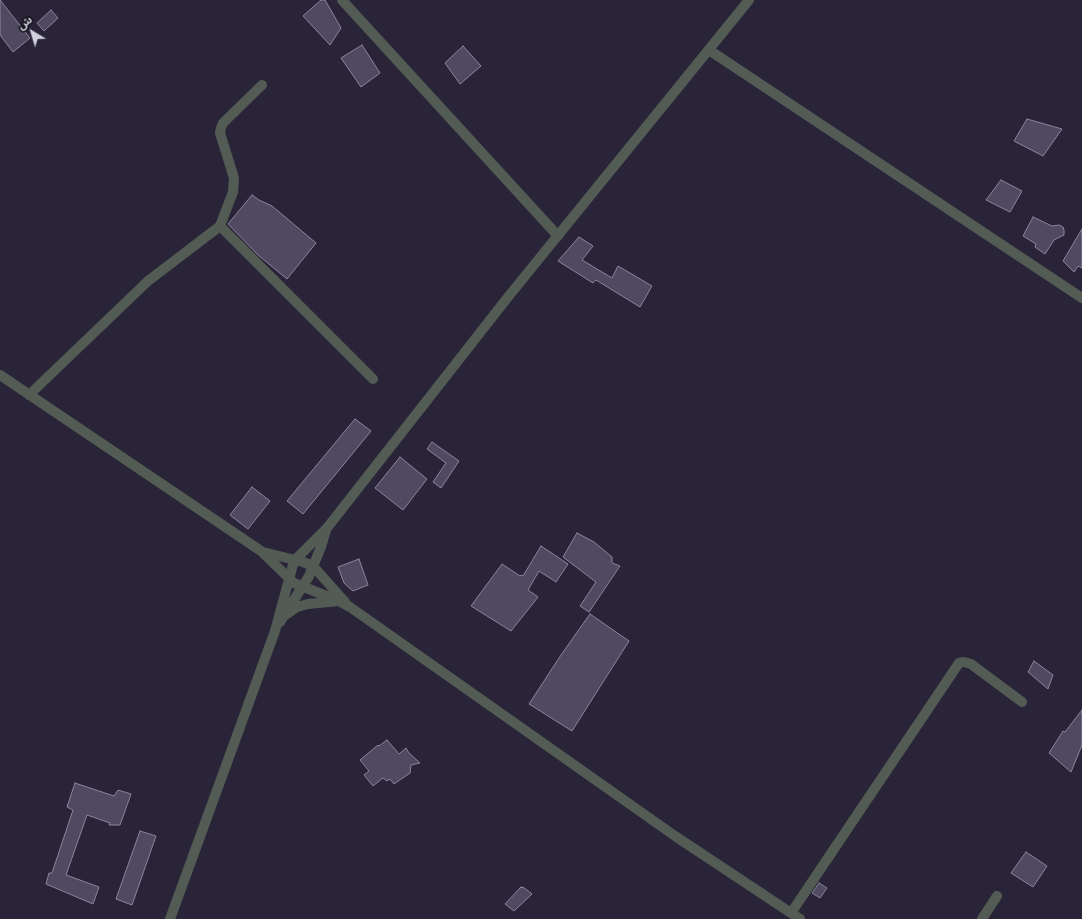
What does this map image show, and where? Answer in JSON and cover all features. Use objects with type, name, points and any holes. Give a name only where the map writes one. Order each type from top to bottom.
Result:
[{"type":"street","points":[[342,0],[558,236]]},
{"type":"street","points":[[170,919],[275,631],[294,561],[327,528],[508,297],[749,0]]},
{"type":"street","points":[[709,50],[1082,298]]},
{"type":"street","points":[[29,395],[137,290],[220,226],[233,192],[234,178],[220,133],[221,128],[223,123],[262,84]]},
{"type":"street","points":[[220,226],[373,379]]},
{"type":"street","points":[[0,375],[261,551],[294,583],[350,607],[675,836],[800,919]]},
{"type":"street","points":[[275,631],[313,566],[327,528]]},
{"type":"street","points":[[261,551],[313,566],[350,607]]},
{"type":"street","points":[[283,618],[290,611],[298,607],[315,603],[339,601]]},
{"type":"street","points":[[791,913],[959,664],[964,662],[971,664],[1022,702]]},
{"type":"street","points":[[982,919],[998,896]]},
{"type":"building","points":[[0,0],[30,38],[13,52],[0,35]]},
{"type":"building","points":[[321,0],[325,0],[341,28],[330,45],[303,16]]},
{"type":"building","points":[[51,10],[58,18],[44,31],[37,23]]},
{"type":"building","points":[[362,45],[380,73],[361,87],[341,58]]},
{"type":"building","points":[[463,46],[481,66],[460,84],[445,63]]},
{"type":"building","points":[[1027,119],[1062,129],[1043,156],[1014,141]]},
{"type":"building","points":[[1001,180],[1022,191],[1010,212],[986,200]]},
{"type":"building","points":[[252,195],[272,206],[316,243],[287,279],[258,255],[228,224]]},
{"type":"building","points":[[1033,217],[1052,226],[1059,225],[1063,227],[1064,230],[1064,235],[1054,240],[1045,254],[1035,247],[1036,244],[1023,236]]},
{"type":"building","points":[[1082,229],[1082,268],[1078,266],[1074,272],[1063,261]]},
{"type":"building","points":[[579,237],[593,246],[582,260],[612,278],[618,266],[652,286],[640,307],[596,280],[593,283],[558,261]]},
{"type":"building","points":[[355,419],[371,431],[303,514],[287,501]]},
{"type":"building","points":[[432,442],[459,461],[441,488],[433,482],[446,463],[427,449]]},
{"type":"building","points":[[400,457],[427,479],[403,510],[375,488]]},
{"type":"building","points":[[252,487],[270,501],[248,529],[230,515]]},
{"type":"building","points":[[577,533],[594,542],[612,557],[612,563],[620,566],[589,612],[580,606],[596,582],[563,557]]},
{"type":"building","points":[[541,546],[568,564],[556,582],[539,571],[528,590],[538,597],[511,631],[471,606],[502,564],[520,576],[523,576]]},
{"type":"building","points":[[359,559],[368,585],[353,591],[344,583],[338,567]]},
{"type":"building","points":[[590,614],[629,641],[572,731],[529,704]]},
{"type":"building","points":[[1034,661],[1053,675],[1048,689],[1028,672]]},
{"type":"building","points":[[1082,710],[1082,745],[1071,772],[1049,753],[1063,731],[1065,732]]},
{"type":"building","points":[[387,740],[399,754],[406,748],[409,753],[420,763],[411,765],[410,773],[394,784],[390,779],[387,781],[383,778],[373,786],[364,775],[369,771],[360,760],[378,745],[379,746]]},
{"type":"building","points":[[75,783],[114,796],[118,790],[131,794],[120,825],[109,825],[110,823],[87,815],[66,875],[99,887],[93,904],[46,884],[49,873],[52,873],[73,810],[67,807]]},
{"type":"building","points":[[140,831],[156,836],[132,905],[116,899]]},
{"type":"building","points":[[1026,852],[1047,866],[1033,887],[1011,873]]},
{"type":"building","points":[[819,883],[827,888],[820,898],[812,893]]},
{"type":"building","points":[[521,887],[532,894],[514,911],[505,904]]}]
